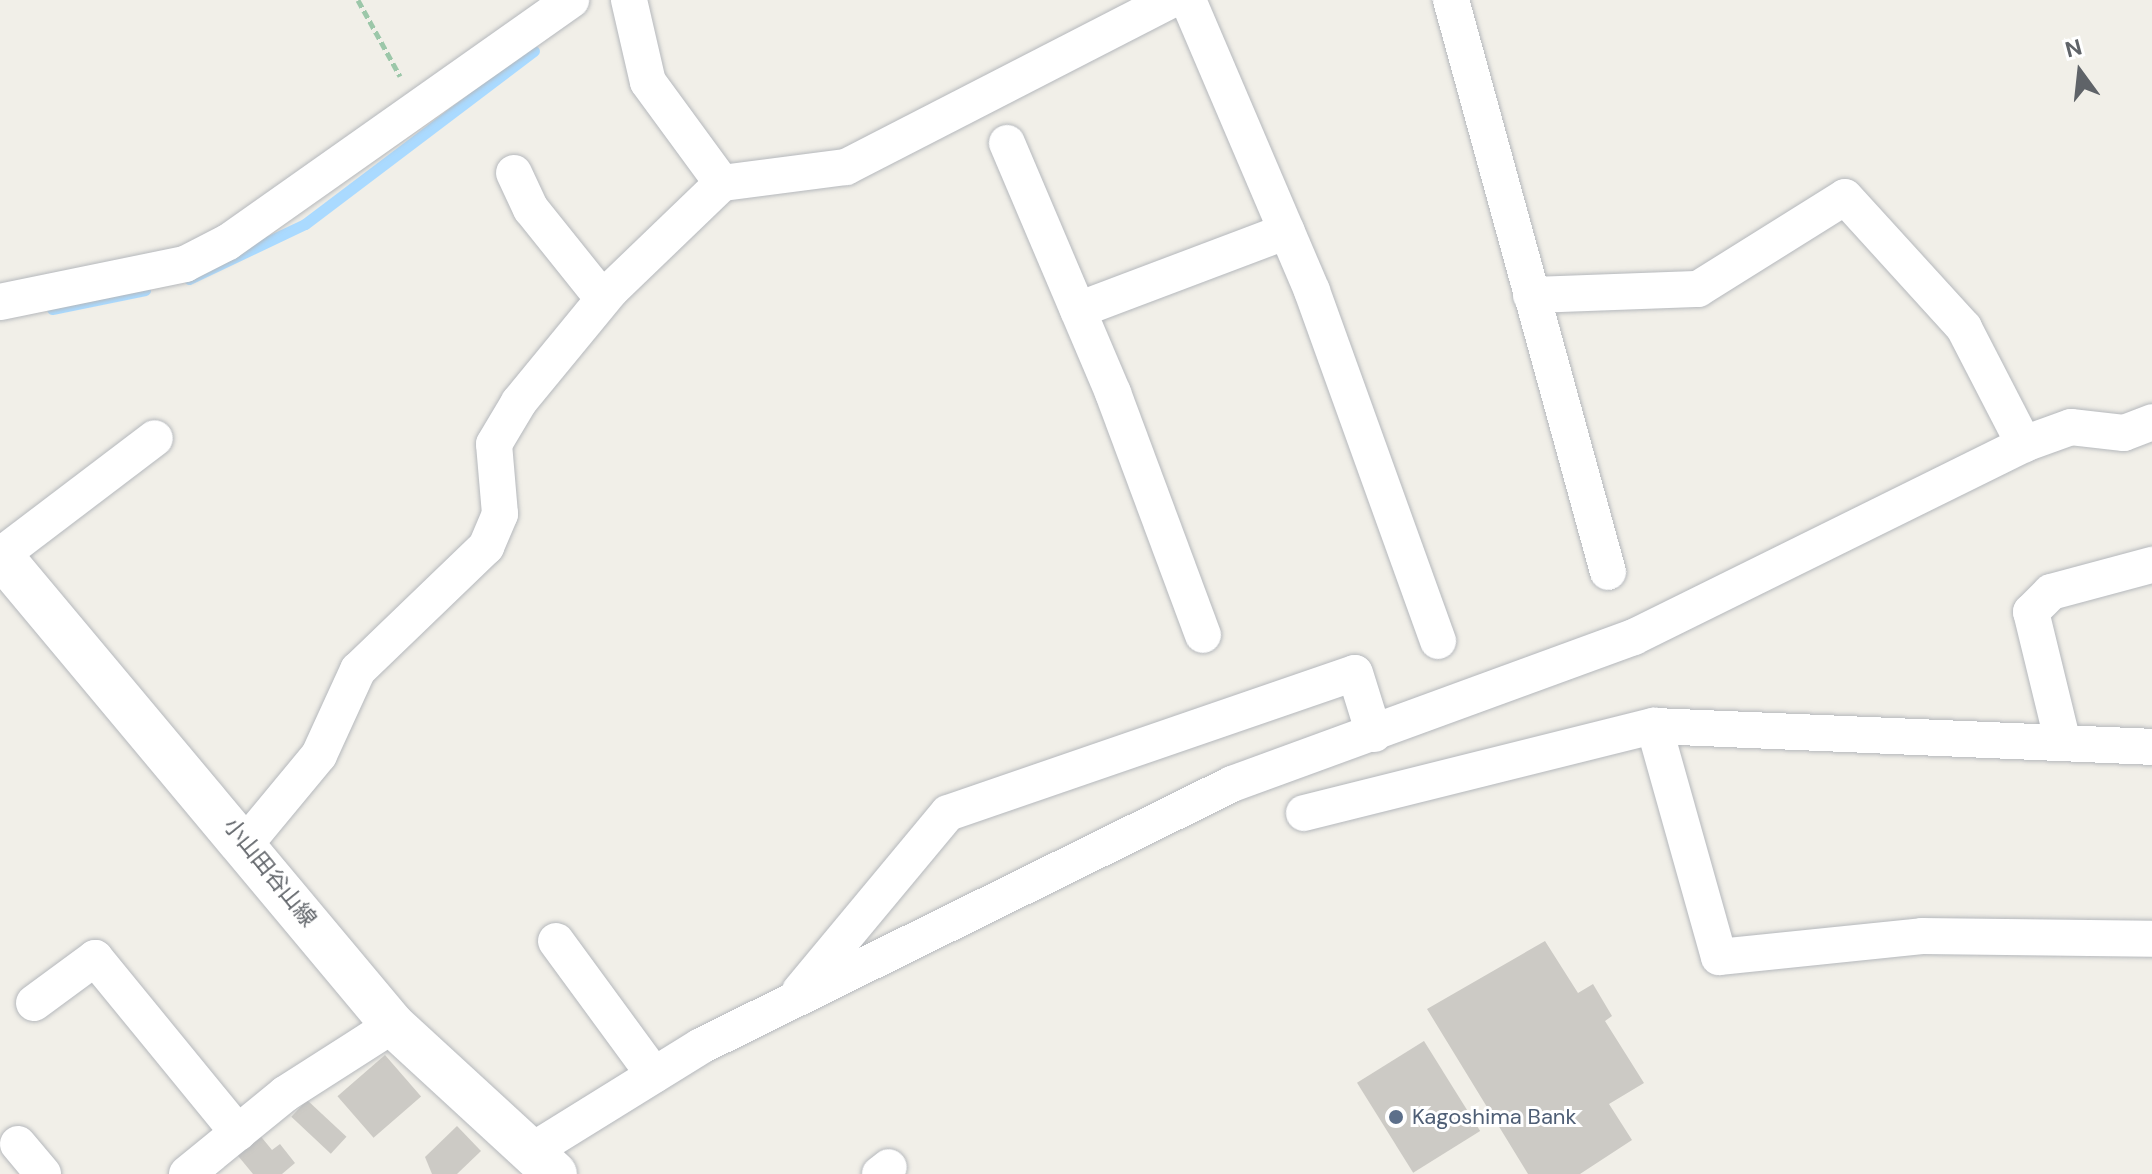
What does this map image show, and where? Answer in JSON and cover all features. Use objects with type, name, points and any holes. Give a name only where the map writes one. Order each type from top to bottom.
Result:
[{"type":"main road","name":"小山田谷山線","points":[[0,555],[247,842],[393,1025],[542,1163]]},
{"type":"street","points":[[0,302],[185,264],[419,112],[571,0]]},
{"type":"street","points":[[629,0],[648,82],[722,183]]},
{"type":"street","points":[[247,842],[319,755],[358,670],[486,547],[500,514],[494,444],[603,299],[722,183],[846,167],[1171,0]]},
{"type":"street","points":[[1188,0],[1287,231],[1438,641]]},
{"type":"street","points":[[1451,0],[1608,572]]},
{"type":"street","points":[[1007,143],[1078,310],[1203,635]]},
{"type":"street","points":[[514,173],[531,209],[603,299]]},
{"type":"street","points":[[1531,295],[1698,289],[1845,197],[1964,328],[2024,444]]},
{"type":"street","points":[[1078,310],[1287,231]]},
{"type":"street","points":[[542,1163],[654,1075],[791,1001],[1232,784],[1634,637],[2024,444],[2071,427],[2124,433],[2152,422]]},
{"type":"street","points":[[0,555],[155,438]]},
{"type":"street","points":[[2063,743],[2031,612],[2051,592],[2152,565]]},
{"type":"street","points":[[791,1001],[948,813],[1355,673],[1374,734]]},
{"type":"street","points":[[1654,726],[1719,957],[1922,936],[2152,939]]},
{"type":"street","points":[[1304,813],[1654,726],[2152,747]]},
{"type":"street","points":[[556,941],[654,1075]]},
{"type":"street","points":[[34,1003],[95,958],[238,1133]]},
{"type":"street","points":[[187,1174],[238,1133],[393,1025]]},
{"type":"street","points":[[18,1144],[43,1174]]},
{"type":"path","points":[[358,0],[419,112]]},
{"type":"building","points":[[1545,941],[1578,993],[1593,984],[1612,1016],[1605,1021],[1644,1083],[1609,1104],[1632,1140],[1580,1174],[1528,1174],[1427,1009]]},
{"type":"building","points":[[1424,1041],[1480,1131],[1413,1173],[1357,1083]]},
{"type":"building","points":[[385,1055],[421,1097],[374,1138],[337,1096]]},
{"type":"building","points":[[307,1100],[346,1137],[331,1154],[291,1117]]},
{"type":"building","points":[[457,1126],[481,1151],[457,1174],[432,1174],[425,1157]]},
{"type":"building","points":[[258,1133],[272,1150],[280,1144],[295,1163],[282,1174],[253,1174],[234,1151]]},
{"type":"waterway","points":[[189,279],[305,224],[534,51]]},
{"type":"waterway","points":[[52,309],[145,290]]},
{"type":"place","name":"Kagoshima Bank","points":[[1396,1117]]}]
